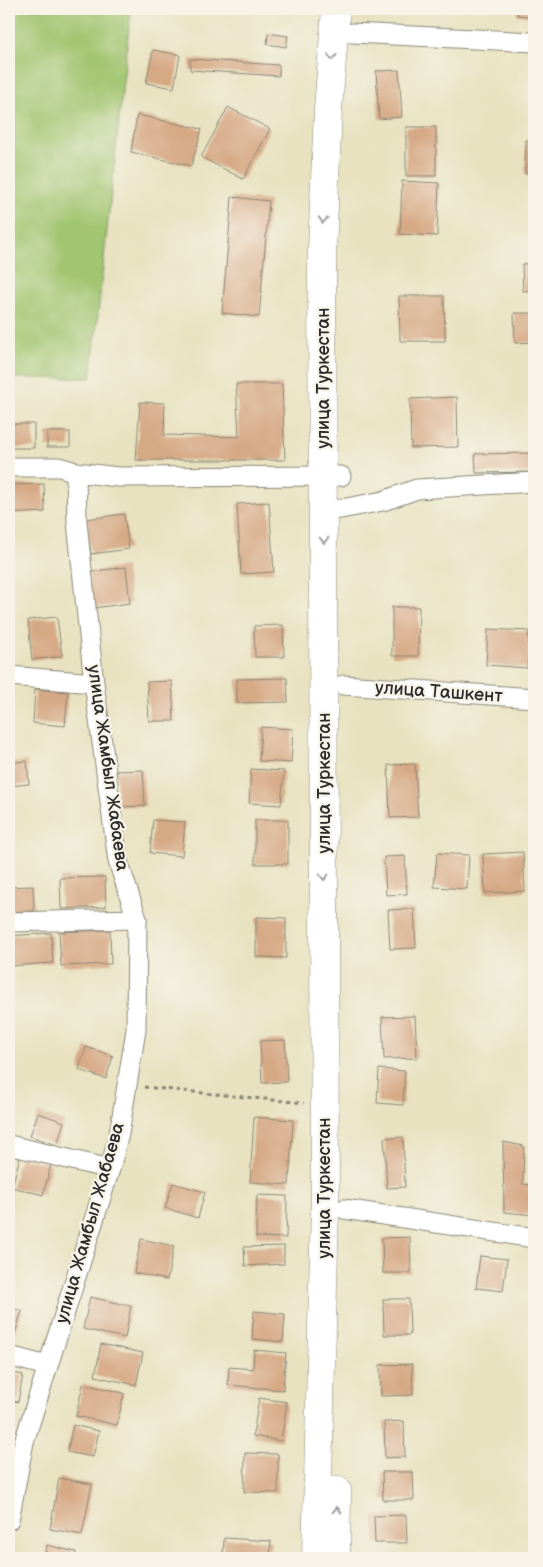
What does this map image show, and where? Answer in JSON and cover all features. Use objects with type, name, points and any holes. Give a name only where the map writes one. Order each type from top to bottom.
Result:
[{"type":"highway","name":"улица Туркестан","points":[[332,475],[322,250],[328,109],[336,9]]},
{"type":"highway","name":"улица Туркестан","points":[[316,1558],[325,1229],[332,475],[340,250],[353,21]]},
{"type":"highway","name":"улица Туркестан","points":[[332,509],[343,685],[344,1210],[336,1558]]},
{"type":"street","points":[[353,21],[534,42]]},
{"type":"street","points":[[9,467],[59,467],[76,472],[118,477],[332,475]]},
{"type":"street","name":"улица Жамбыл Жабаева","points":[[9,1520],[24,1442],[110,1169],[119,1134],[136,1030],[137,919],[118,861],[94,683],[77,522],[76,472]]},
{"type":"street","points":[[332,509],[384,501],[417,489],[534,482]]},
{"type":"street","points":[[9,676],[94,683]]},
{"type":"street","name":"улица Ташкент","points":[[343,685],[534,698]]},
{"type":"street","points":[[9,922],[137,919]]},
{"type":"street","points":[[9,1145],[110,1169]]},
{"type":"street","points":[[344,1210],[534,1238]]},
{"type":"street","points":[[9,1356],[47,1366]]},
{"type":"path","points":[[127,1085],[325,1105]]},
{"type":"green space","points":[[9,9],[131,9],[91,378],[9,378]]},
{"type":"building","points":[[517,9],[534,9],[534,17],[517,15]]},
{"type":"building","points":[[268,33],[288,36],[286,47],[267,44]]},
{"type":"building","points":[[153,50],[180,55],[174,88],[146,83]]},
{"type":"building","points":[[190,59],[279,65],[279,76],[190,70]]},
{"type":"building","points":[[399,70],[402,117],[379,119],[376,71]]},
{"type":"building","points":[[228,107],[270,129],[243,179],[201,157]]},
{"type":"building","points":[[137,115],[202,129],[191,166],[131,152]]},
{"type":"building","points":[[406,127],[436,127],[436,176],[406,176]]},
{"type":"building","points":[[526,140],[534,140],[534,174],[525,174]]},
{"type":"building","points":[[402,181],[439,183],[437,236],[400,234]]},
{"type":"building","points":[[232,197],[269,201],[259,317],[222,313]]},
{"type":"building","points":[[534,263],[534,290],[523,291],[522,264]]},
{"type":"building","points":[[399,296],[444,296],[445,341],[400,341]]},
{"type":"building","points":[[514,313],[534,313],[534,342],[515,343]]},
{"type":"building","points":[[531,364],[534,364],[534,402],[531,402]]},
{"type":"building","points":[[236,384],[282,384],[285,460],[136,460],[140,402],[165,403],[164,435],[239,437]]},
{"type":"building","points":[[457,397],[458,447],[411,448],[410,399]]},
{"type":"building","points":[[11,424],[34,424],[34,448],[10,448]]},
{"type":"building","points":[[47,432],[70,432],[70,447],[47,447]]},
{"type":"building","points":[[534,453],[534,472],[476,473],[475,454]]},
{"type":"building","points":[[44,484],[45,512],[9,514],[9,485]]},
{"type":"building","points":[[269,502],[274,572],[241,574],[237,504]]},
{"type":"building","points":[[124,514],[129,549],[91,554],[86,519]]},
{"type":"building","points":[[126,567],[130,603],[93,608],[88,572]]},
{"type":"building","points":[[392,607],[419,607],[418,656],[392,656]]},
{"type":"building","points":[[57,617],[62,656],[32,660],[28,620]]},
{"type":"building","points":[[283,625],[284,657],[255,657],[254,626]]},
{"type":"building","points":[[488,629],[529,631],[527,668],[486,665]]},
{"type":"building","points":[[287,678],[288,702],[237,703],[237,679]]},
{"type":"building","points":[[172,681],[174,721],[149,721],[147,682]]},
{"type":"building","points":[[35,689],[68,692],[65,726],[33,723]]},
{"type":"building","points":[[261,727],[293,729],[291,763],[259,761]]},
{"type":"building","points":[[27,761],[29,784],[9,786],[9,763]]},
{"type":"building","points":[[415,764],[418,817],[390,818],[388,765]]},
{"type":"building","points":[[251,769],[284,771],[281,805],[249,803]]},
{"type":"building","points":[[143,770],[145,806],[118,807],[116,771]]},
{"type":"building","points":[[153,820],[185,822],[182,856],[150,853]]},
{"type":"building","points":[[255,820],[288,820],[288,864],[255,864]]},
{"type":"building","points":[[523,852],[525,891],[485,893],[483,854]]},
{"type":"building","points":[[437,853],[469,855],[467,889],[434,887]]},
{"type":"building","points":[[405,856],[407,894],[386,895],[384,857]]},
{"type":"building","points":[[105,877],[106,907],[61,909],[60,878]]},
{"type":"building","points":[[33,886],[34,911],[11,912],[10,887]]},
{"type":"building","points":[[414,909],[416,948],[390,949],[388,910]]},
{"type":"building","points":[[256,917],[286,918],[286,958],[256,957]]},
{"type":"building","points":[[110,930],[111,964],[61,966],[59,932]]},
{"type":"building","points":[[51,933],[53,963],[9,966],[9,936]]},
{"type":"building","points":[[415,1016],[417,1058],[384,1059],[382,1017]]},
{"type":"building","points":[[285,1040],[287,1082],[262,1083],[260,1041]]},
{"type":"building","points":[[86,1047],[113,1056],[106,1079],[79,1070]]},
{"type":"building","points":[[379,1069],[405,1071],[403,1105],[377,1103]]},
{"type":"building","points":[[38,1113],[64,1122],[57,1145],[30,1136]]},
{"type":"building","points":[[254,1117],[293,1120],[289,1185],[250,1182]]},
{"type":"building","points":[[403,1137],[405,1187],[387,1188],[384,1138]]},
{"type":"building","points":[[503,1142],[524,1146],[523,1184],[534,1185],[534,1215],[504,1212]]},
{"type":"building","points":[[20,1157],[51,1165],[43,1195],[12,1187]]},
{"type":"building","points":[[173,1183],[205,1192],[198,1218],[165,1208]]},
{"type":"building","points":[[257,1195],[287,1196],[286,1238],[256,1237]]},
{"type":"building","points":[[410,1237],[411,1273],[383,1273],[382,1238]]},
{"type":"building","points":[[141,1239],[174,1246],[167,1280],[134,1273]]},
{"type":"building","points":[[284,1246],[284,1264],[245,1266],[244,1247]]},
{"type":"building","points":[[480,1256],[507,1259],[503,1291],[476,1288]]},
{"type":"building","points":[[90,1297],[131,1306],[125,1338],[83,1329]]},
{"type":"building","points":[[383,1299],[409,1299],[410,1335],[384,1335]]},
{"type":"building","points":[[9,1307],[22,1311],[12,1343],[9,1342]]},
{"type":"building","points":[[254,1311],[285,1314],[283,1342],[252,1339]]},
{"type":"building","points":[[101,1344],[143,1353],[136,1385],[95,1376]]},
{"type":"building","points":[[254,1350],[286,1353],[283,1390],[228,1385],[229,1367],[253,1369]]},
{"type":"building","points":[[412,1364],[413,1395],[381,1396],[380,1365]]},
{"type":"building","points":[[9,1372],[23,1375],[18,1402],[9,1400]]},
{"type":"building","points":[[83,1384],[124,1393],[117,1425],[76,1416]]},
{"type":"building","points":[[259,1398],[287,1402],[281,1441],[253,1436]]},
{"type":"building","points":[[404,1421],[405,1457],[385,1458],[384,1422]]},
{"type":"building","points":[[73,1425],[99,1431],[93,1457],[67,1452]]},
{"type":"building","points":[[245,1453],[278,1454],[278,1493],[244,1492]]},
{"type":"building","points":[[382,1472],[413,1472],[414,1500],[383,1500]]},
{"type":"building","points":[[59,1478],[92,1484],[82,1535],[50,1529]]},
{"type":"building","points":[[406,1515],[407,1543],[375,1543],[374,1516]]},
{"type":"building","points":[[224,1538],[271,1541],[270,1558],[223,1558]]},
{"type":"building","points":[[47,1545],[76,1552],[75,1558],[44,1558]]}]
